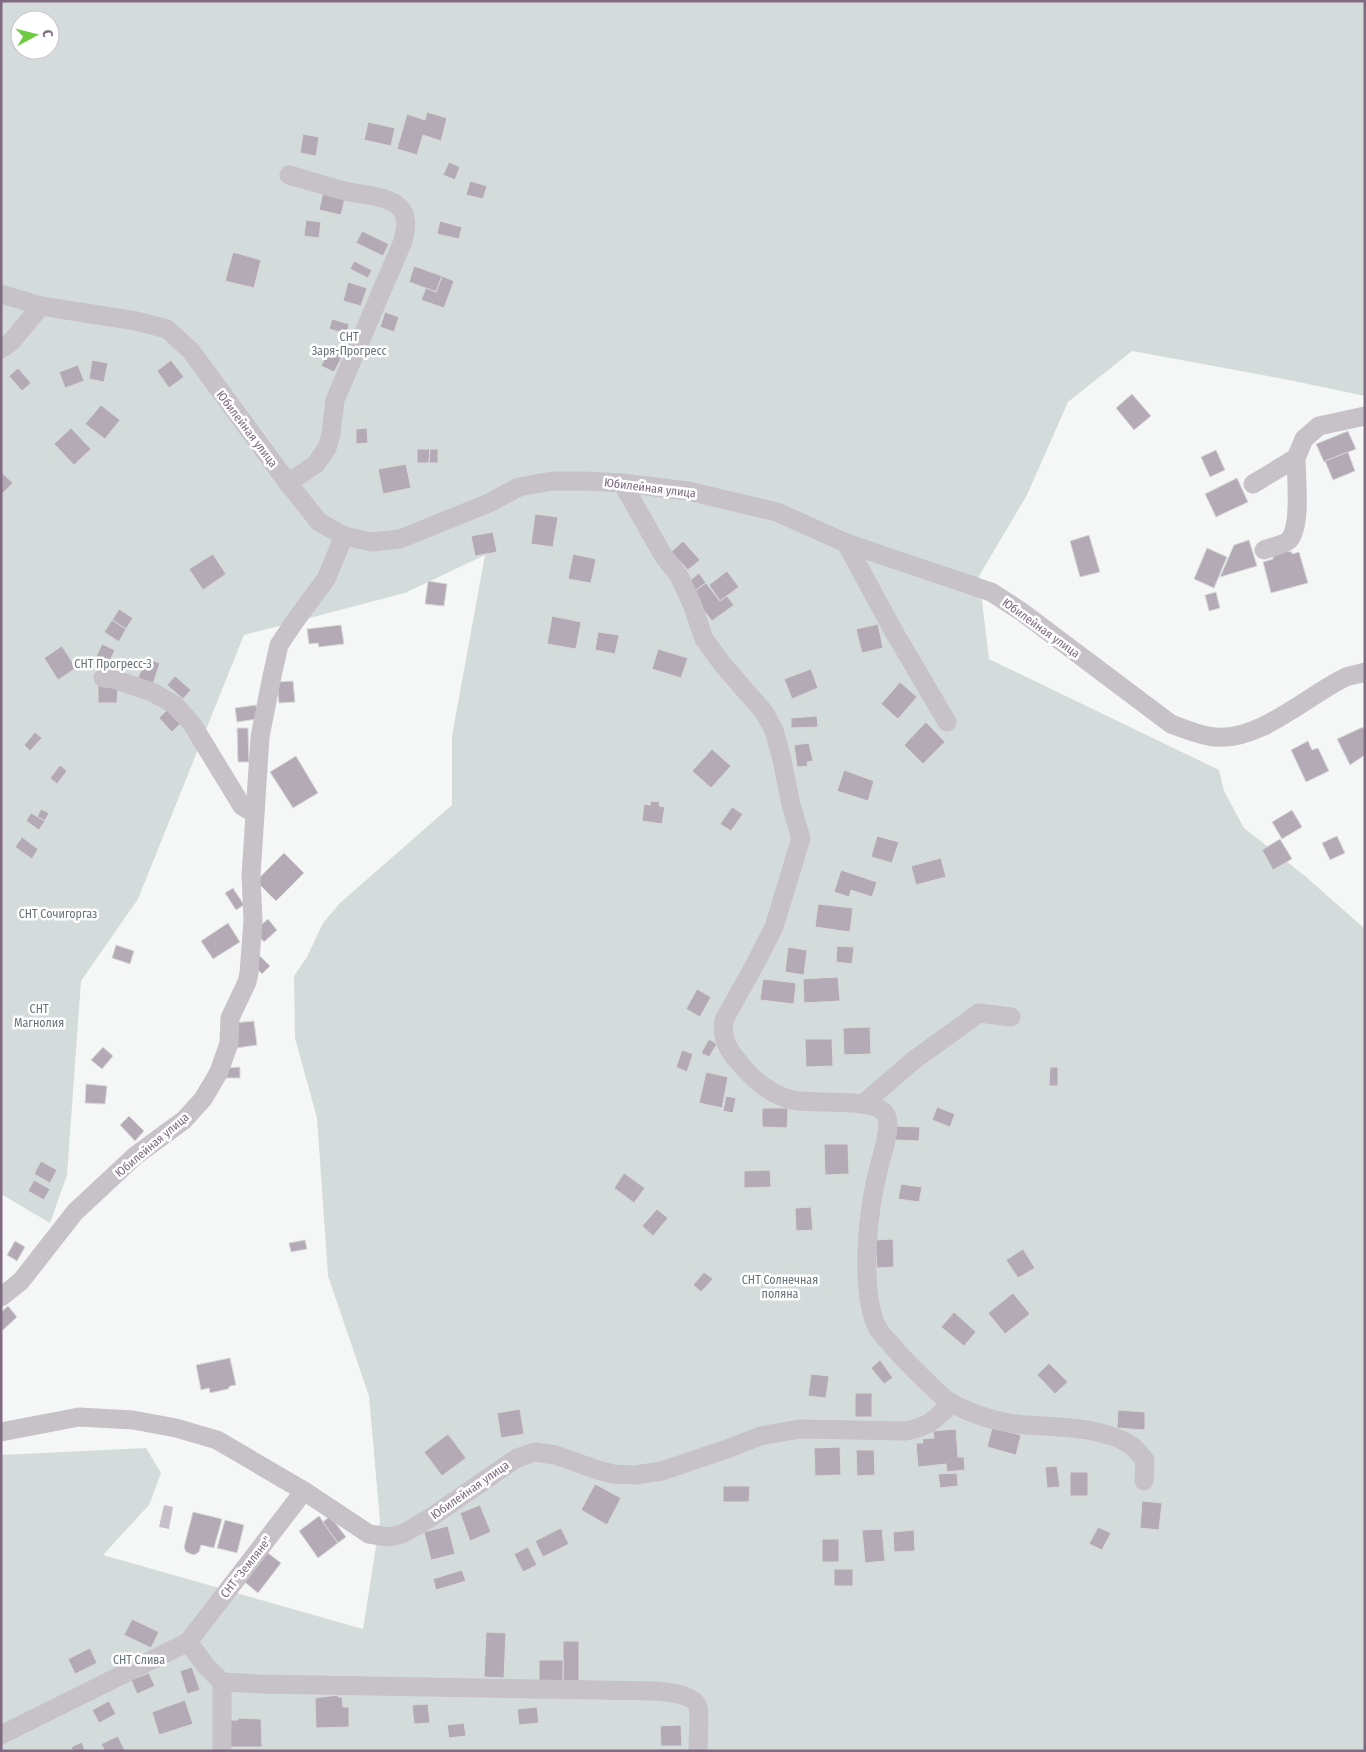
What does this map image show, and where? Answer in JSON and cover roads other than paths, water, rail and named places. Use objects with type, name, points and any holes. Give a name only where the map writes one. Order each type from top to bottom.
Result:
[{"type":"street","points":[[288,483],[316,464],[327,448],[331,434],[335,400],[403,241],[406,226],[405,216],[398,206],[380,198],[345,191],[289,175]]},
{"type":"street","name":"Юбилейная улица","points":[[1,294],[41,306],[136,321],[167,329],[191,351],[319,522],[344,536],[372,542],[400,539],[489,503],[519,486],[552,481],[622,483],[688,491],[777,512],[846,543],[991,592],[1022,612],[1171,724],[1199,733],[1216,737],[1236,737],[1259,729],[1347,677],[1365,672]]},
{"type":"street","points":[[1,349],[11,342],[41,306]]},
{"type":"street","points":[[1264,550],[1288,542],[1294,532],[1296,514],[1296,458],[1304,439],[1318,426],[1365,416]]},
{"type":"street","points":[[1253,484],[1296,458]]},
{"type":"street","points":[[622,483],[663,555],[679,576],[692,604],[704,639],[723,665],[764,712],[774,730],[791,805],[801,838],[774,927],[724,1020],[722,1028],[724,1040],[729,1051],[752,1078],[776,1094],[794,1100],[863,1104],[880,1108],[888,1122],[886,1139],[874,1188],[866,1260],[872,1313],[878,1329],[903,1360],[945,1399],[986,1418],[1014,1424],[1075,1429],[1115,1436],[1133,1447],[1145,1460],[1144,1481]]},
{"type":"street","name":"Юбилейная улица","points":[[1,1297],[21,1281],[75,1212],[135,1156],[184,1120],[203,1099],[219,1072],[228,1042],[230,1018],[247,982],[249,973],[253,921],[251,876],[260,737],[279,645],[326,579],[344,536]]},
{"type":"street","points":[[846,543],[893,630],[948,722]]},
{"type":"street","points":[[102,678],[113,679],[152,692],[175,705],[192,724],[242,806],[254,813]]},
{"type":"street","points":[[863,1104],[914,1060],[980,1014],[1012,1017]]},
{"type":"street","name":"Юбилейная улица","points":[[1,1432],[79,1417],[132,1420],[176,1428],[217,1440],[304,1491],[369,1534],[388,1537],[402,1534],[418,1525],[517,1458],[535,1452],[555,1455],[613,1474],[635,1475],[662,1471],[760,1436],[792,1430],[906,1431],[932,1422],[952,1403]]},
{"type":"street","name":"СНТ \"Земляне\"","points":[[188,1642],[304,1491]]},
{"type":"street","points":[[1,1735],[188,1642],[206,1666],[222,1682],[676,1693],[693,1700],[698,1707],[698,1751]]},
{"type":"street","points":[[222,1682],[222,1751]]},
{"type":"park label","name":"СНТ Заря-Прогресс","points":[[349,344]]},
{"type":"park label","name":"СНТ Прогресс-3","points":[[113,664]]},
{"type":"park label","name":"СНТ Сочигоргаз","points":[[58,914]]},
{"type":"park label","name":"СНТ Магнолия","points":[[39,1016]]},
{"type":"park label","name":"СНТ Солнечная поляна","points":[[780,1287]]},
{"type":"park label","name":"СНТ Слива","points":[[139,1660]]}]
